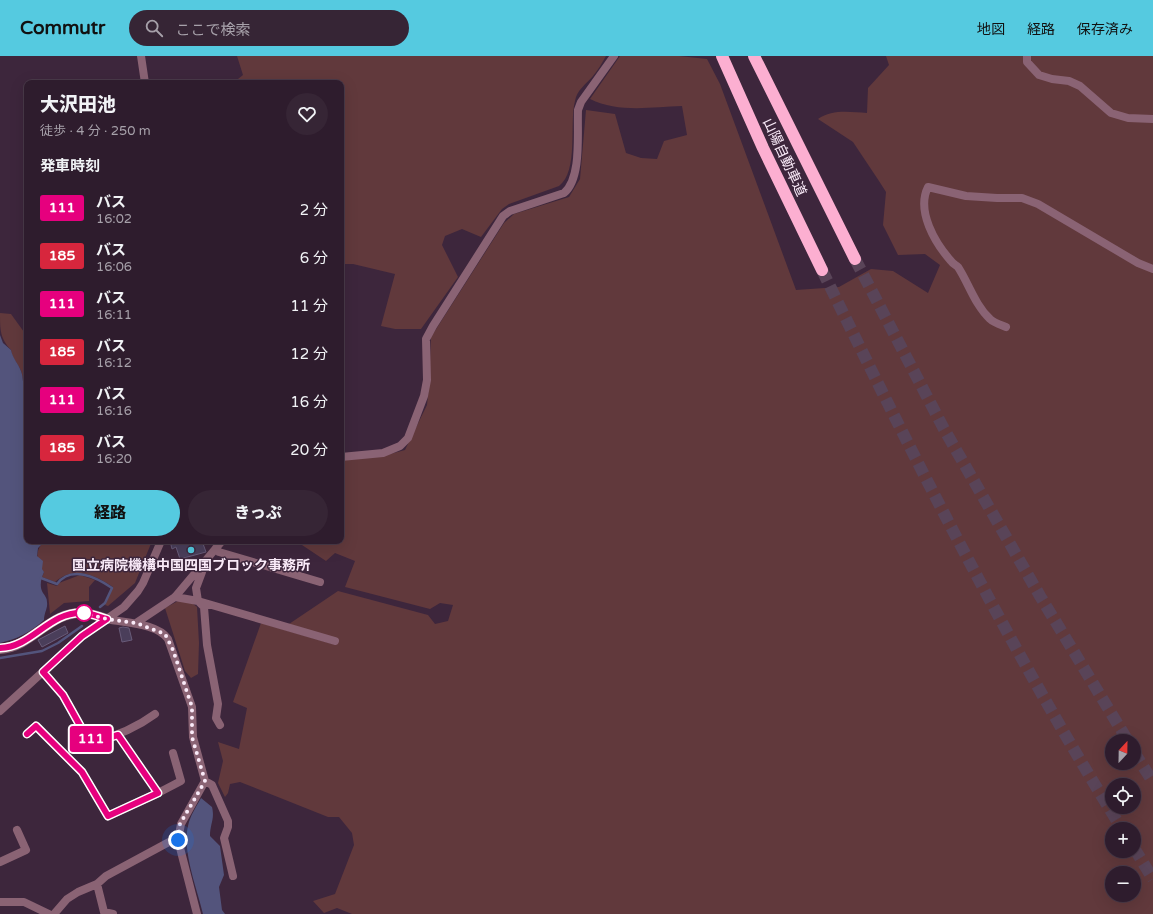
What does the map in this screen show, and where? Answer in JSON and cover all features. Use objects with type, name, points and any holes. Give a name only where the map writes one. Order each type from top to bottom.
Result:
[{"type":"highway","name":"山陽自動車道","points":[[722,56],[763,148],[822,270]]},
{"type":"highway","name":"山陽自動車道","points":[[754,56],[855,259]]},
{"type":"street","points":[[141,56],[145,80]]},
{"type":"street","points":[[344,457],[383,453],[400,446],[408,438],[424,396],[427,380],[426,339],[433,326],[503,216],[510,211],[564,193],[570,188],[576,174],[578,110],[581,102],[614,56]]},
{"type":"street","points":[[1027,56],[1027,62],[1039,75],[1068,81],[1080,86],[1111,113],[1128,118],[1153,119]]},
{"type":"street","points":[[1006,327],[990,320],[973,296],[957,266],[952,262],[938,242],[923,210],[923,196],[928,187],[966,196],[1022,198],[1038,204],[1138,263],[1153,269]]},
{"type":"street","points":[[1,708],[82,636],[124,607],[138,591],[146,577],[160,544]]},
{"type":"street","points":[[136,623],[175,597],[219,544]]},
{"type":"street","points":[[216,548],[219,552],[320,582]]},
{"type":"street","points":[[198,569],[202,572],[196,588],[198,601],[204,607],[207,645],[218,704],[216,718],[220,725]]},
{"type":"street","points":[[175,597],[198,601],[335,641]]},
{"type":"street","points":[[0,648],[24,642],[53,620],[63,615],[84,613],[107,619],[136,623],[165,634],[171,644],[192,707],[192,737],[205,781],[212,785],[228,821],[228,827],[224,838],[233,876]]},
{"type":"street","points":[[43,672],[63,695],[82,729],[94,742],[118,735],[140,724],[155,714]]},
{"type":"street","points":[[27,734],[36,726],[66,754],[82,772],[108,816],[181,781],[173,753]]},
{"type":"street","points":[[118,735],[158,793]]},
{"type":"street","points":[[197,914],[178,840],[180,824],[205,781]]},
{"type":"street","points":[[0,862],[28,853],[17,830]]},
{"type":"street","points":[[54,914],[67,899],[78,892],[97,884],[106,876],[169,842],[178,840]]},
{"type":"street","points":[[97,884],[104,912],[113,914]]},
{"type":"street","points":[[0,902],[24,902],[49,914]]},
{"type":"shaded area","points":[[237,56],[606,56],[597,71],[580,90],[576,97],[573,110],[571,158],[565,179],[559,186],[509,204],[502,209],[481,237],[462,229],[445,236],[442,245],[458,277],[421,329],[395,329],[381,326],[395,274],[353,264],[344,264],[344,80],[237,80],[243,75]]},
{"type":"shaded area","points":[[620,56],[679,56],[707,59],[720,84],[796,290],[839,287],[871,269],[893,271],[928,293],[940,265],[925,254],[898,255],[883,225],[886,192],[853,142],[818,119],[835,112],[867,113],[868,88],[889,65],[886,56],[1153,56],[1153,914],[352,914],[337,908],[324,913],[313,901],[335,894],[354,845],[352,833],[339,817],[328,817],[240,782],[230,784],[228,793],[225,797],[218,783],[223,761],[218,742],[239,749],[247,708],[233,702],[261,623],[336,645],[337,639],[289,624],[338,591],[428,615],[435,624],[448,621],[453,605],[440,603],[430,609],[345,587],[355,561],[335,553],[326,561],[302,545],[297,544],[344,544],[344,459],[390,454],[405,450],[427,405],[431,337],[504,223],[514,214],[569,197],[580,179],[586,110],[615,114],[626,153],[641,158],[657,159],[664,141],[687,135],[682,106],[623,108],[590,99]]},
{"type":"shaded area","points":[[0,313],[11,314],[24,332],[24,384],[20,368],[3,338]]},
{"type":"shaded area","points":[[42,544],[151,544],[135,583],[108,606],[105,605],[113,587],[99,579],[77,573],[62,577],[55,582],[42,577],[44,572],[39,564],[37,556],[39,548]]},
{"type":"shaded area","points":[[80,575],[95,580],[89,587],[89,601],[64,603],[50,614],[47,583],[57,586],[59,583]]},
{"type":"shaded area","points":[[178,601],[192,603],[197,607],[199,643],[198,674],[191,678],[185,671],[165,608]]},
{"type":"water","points":[[0,335],[3,343],[11,350],[21,371],[24,384],[24,544],[42,544],[38,548],[37,556],[43,561],[42,569],[44,572],[41,585],[42,591],[47,599],[47,604],[44,620],[24,634],[0,643]]},
{"type":"water","points":[[201,798],[212,807],[213,815],[210,836],[220,846],[224,875],[219,887],[222,910],[225,914],[203,914],[191,870],[187,847],[188,826]]},
{"type":"building","name":"国立病院機構中国四国ブロック事務所","points":[[171,544],[203,544],[206,552],[180,559],[176,547],[172,549]]},
{"type":"building","points":[[65,626],[68,633],[42,647],[38,640]]},
{"type":"building","points":[[119,628],[129,628],[132,640],[122,642]]},
{"type":"waterway","points":[[41,578],[57,584],[63,578],[76,574],[99,580],[112,588],[105,603],[100,607]]},
{"type":"waterway","points":[[0,658],[42,651],[58,643],[82,626]]},
{"type":"tunnel","points":[[855,259],[944,429],[1040,596],[1124,734]]},
{"type":"tunnel","points":[[822,270],[928,483],[1002,623],[1118,822]]},
{"type":"tunnel","points":[[1141,763],[1153,782]]},
{"type":"tunnel","points":[[1140,858],[1153,879]]},
{"type":"bus line","name":"111","points":[[0,648],[14,646],[24,642],[34,636],[53,620],[63,615],[84,613],[107,619],[82,636],[43,672],[63,695],[82,729],[94,742],[118,735],[158,793],[108,816],[82,772],[66,754],[36,726],[27,734]]},
{"type":"place","name":"国立病院機構中国四国ブロック事務所","points":[[191,550]]},
{"type":"route","points":[[84,613],[120,622],[136,623],[165,634],[173,650],[192,707],[192,737],[205,781],[180,824],[178,840]]}]
